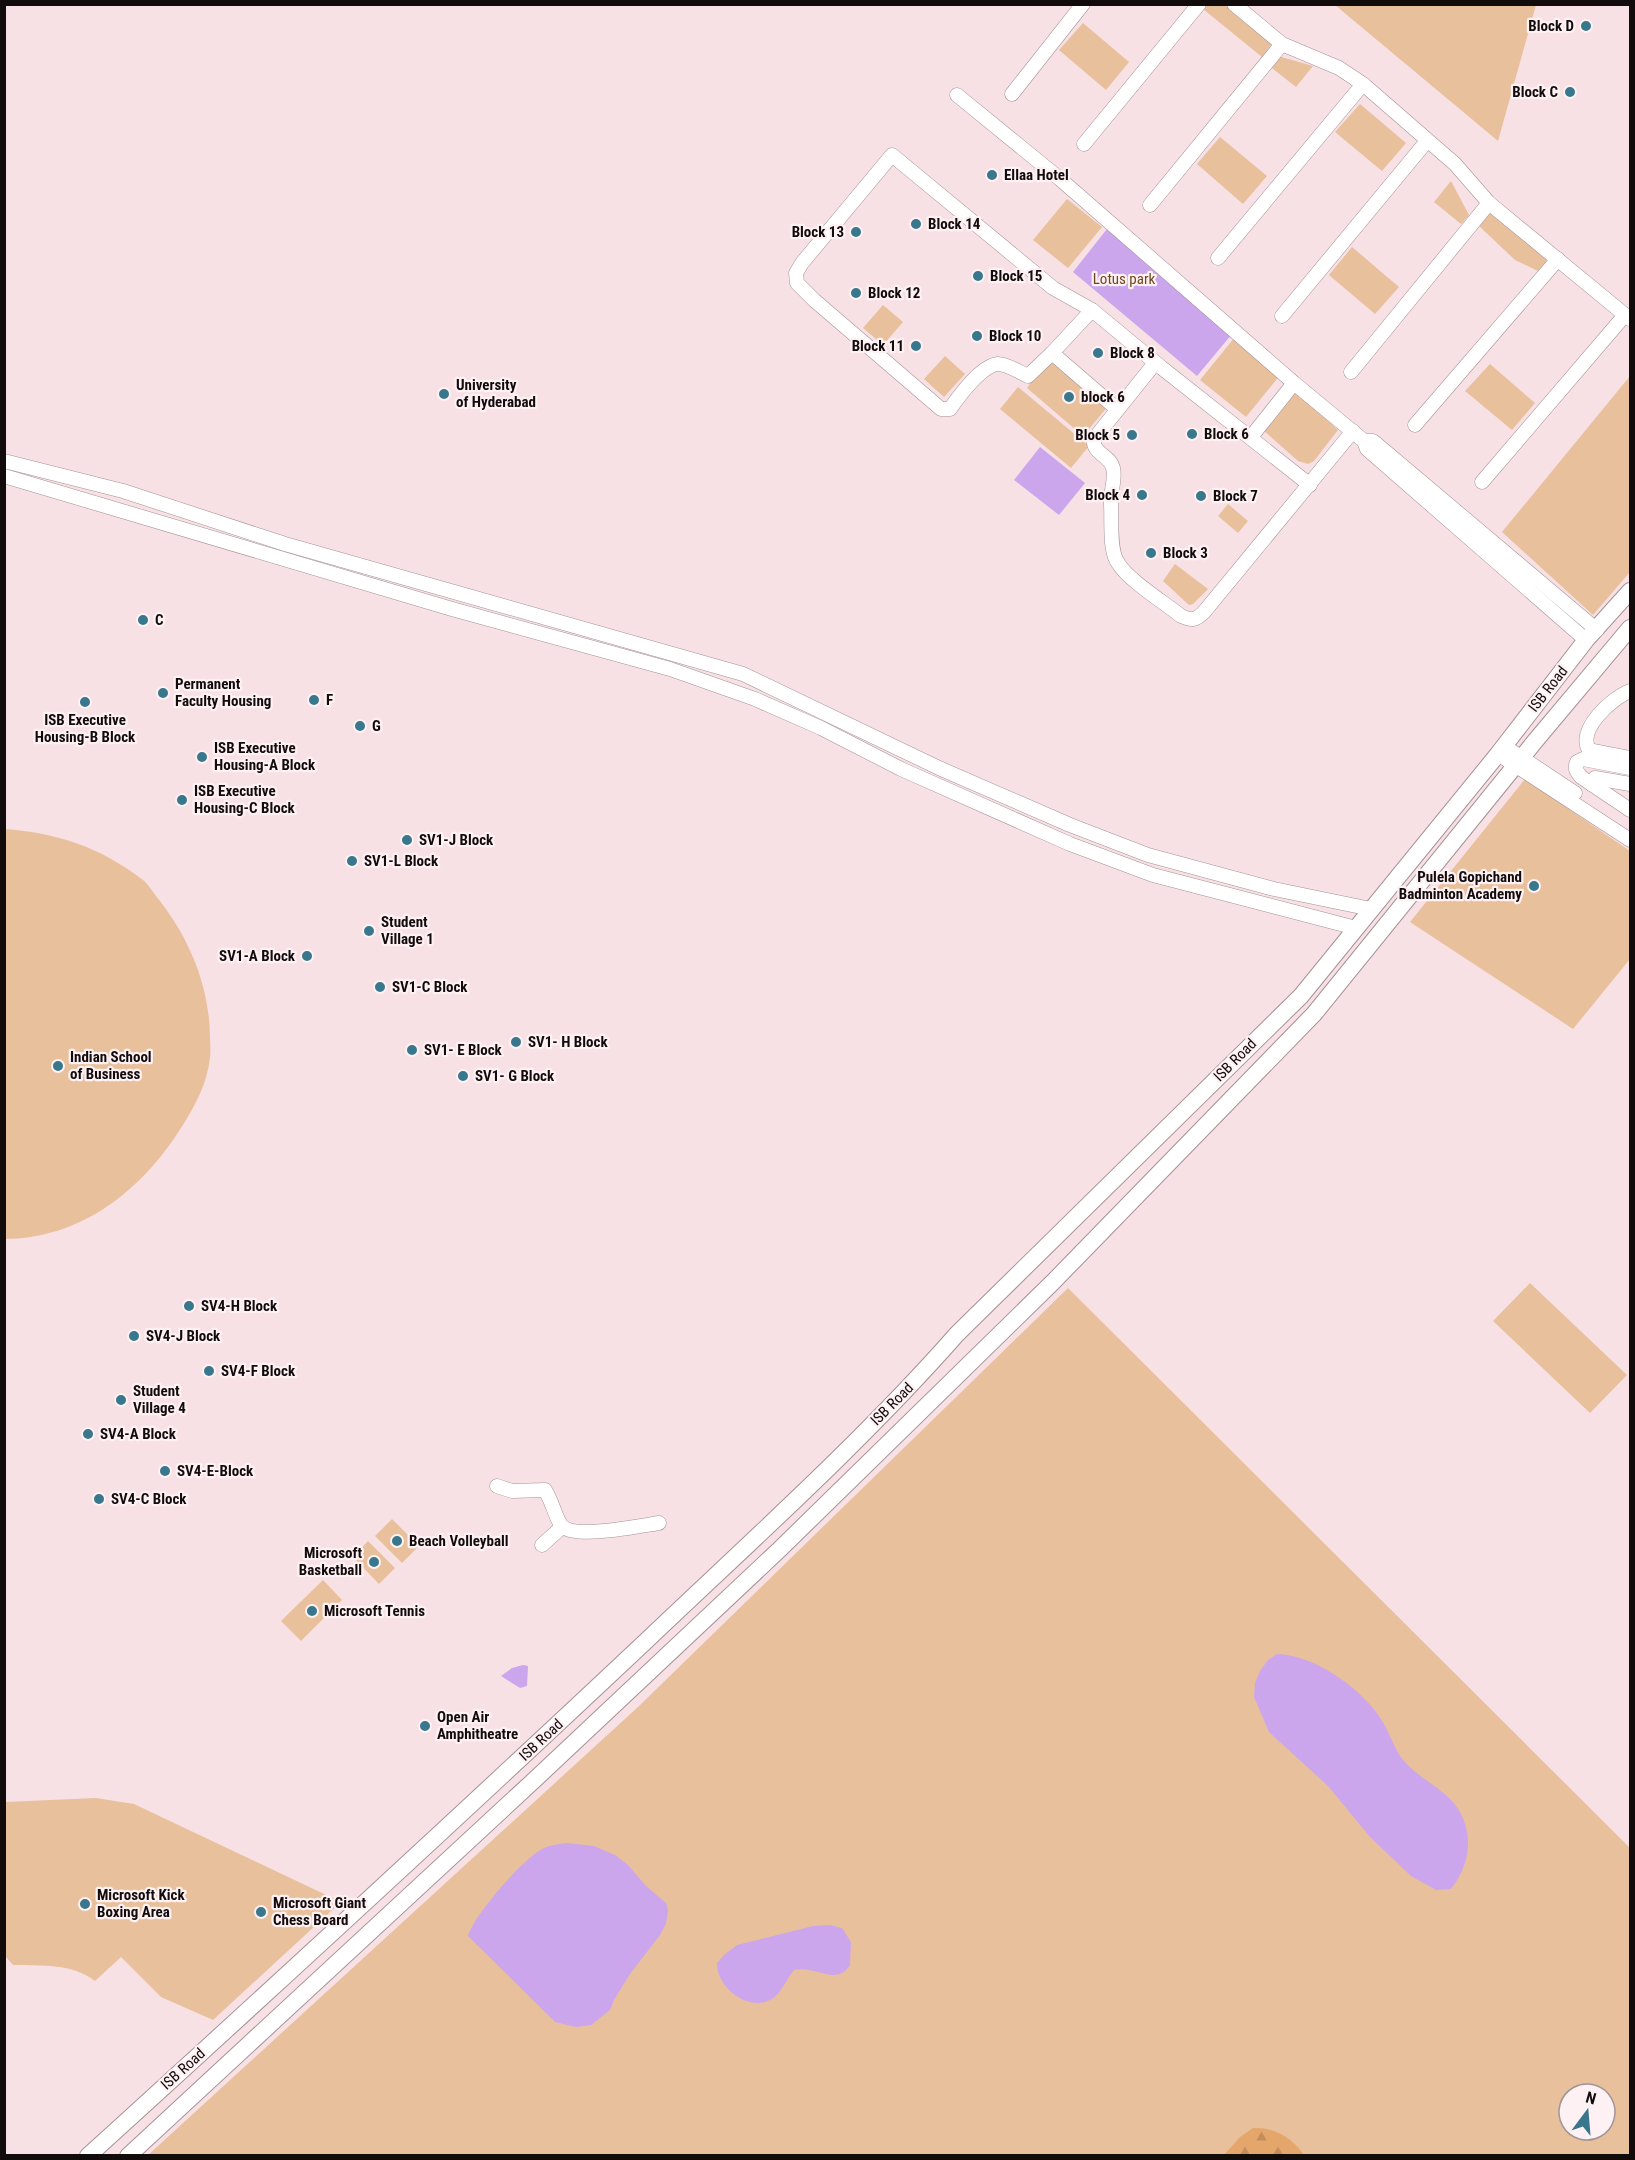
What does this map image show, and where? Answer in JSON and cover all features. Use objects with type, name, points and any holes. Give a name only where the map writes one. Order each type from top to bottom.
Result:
[{"type":"main road","name":"ISB Road","points":[[88,2156],[517,1762],[778,1516],[919,1377],[957,1334],[1301,996],[1630,591]]},
{"type":"main road","name":"ISB Road","points":[[128,2156],[780,1550],[1053,1282],[1314,1014],[1630,628]]},
{"type":"street","points":[[1012,94],[1083,4]]},
{"type":"street","points":[[1084,144],[1199,4]]},
{"type":"street","points":[[1234,4],[1282,44],[1339,68],[1363,84],[1455,164],[1489,203],[1628,317],[1482,482]]},
{"type":"street","points":[[1150,206],[1282,44]]},
{"type":"street","points":[[1218,258],[1363,84]]},
{"type":"street","points":[[957,95],[1060,179],[1294,383],[1353,431],[1364,441],[1366,450],[1592,635]]},
{"type":"street","points":[[1282,316],[1427,141]]},
{"type":"street","points":[[1092,309],[1028,376],[1000,364],[989,366],[962,392],[950,409],[941,409],[814,300],[797,283],[796,273],[892,154],[1053,288],[1092,309],[1155,363],[1310,485]]},
{"type":"street","points":[[1351,372],[1489,203]]},
{"type":"street","points":[[1415,425],[1558,259]]},
{"type":"street","points":[[1052,353],[1117,409]]},
{"type":"street","points":[[1155,363],[1094,439],[1094,444],[1095,448],[1112,463],[1114,470],[1110,496],[1112,544],[1117,563],[1181,616],[1189,620],[1197,619],[1204,612],[1353,431]]},
{"type":"street","points":[[1251,437],[1294,383]]},
{"type":"street","points":[[4,461],[123,491],[285,544],[743,674],[939,768],[1070,825],[1148,855],[1274,889],[1371,909]]},
{"type":"street","points":[[4,476],[452,609],[670,669],[764,703],[821,728],[901,769],[1070,844],[1153,875],[1356,928]]},
{"type":"street","points":[[1630,692],[1597,717],[1585,740],[1588,750],[1630,758]]},
{"type":"street","points":[[1501,750],[1630,830]]},
{"type":"street","points":[[1630,768],[1579,759],[1575,766],[1576,771],[1630,810]]},
{"type":"street","points":[[1520,762],[1630,840]]},
{"type":"street","points":[[1591,783],[1595,778],[1630,784]]},
{"type":"street","points":[[497,1486],[512,1491],[543,1489],[562,1527],[568,1531],[591,1532],[659,1524]]},
{"type":"street","points":[[542,1545],[562,1527]]},
{"type":"shaded area","points":[[1207,5],[1226,5],[1273,42],[1262,57],[1203,9]]},
{"type":"shaded area","points":[[1335,5],[1536,5],[1498,141]]},
{"type":"shaded area","points":[[1083,23],[1129,62],[1106,90],[1059,50]]},
{"type":"shaded area","points":[[1278,56],[1313,66],[1296,87],[1268,65]]},
{"type":"shaded area","points":[[1360,104],[1406,143],[1382,171],[1335,132]]},
{"type":"shaded area","points":[[1220,137],[1267,176],[1243,204],[1197,164]]},
{"type":"shaded area","points":[[1451,181],[1469,215],[1461,224],[1434,202]]},
{"type":"shaded area","points":[[1067,199],[1102,227],[1068,268],[1033,240]]},
{"type":"shaded area","points":[[1488,210],[1547,260],[1538,271],[1515,260],[1478,225]]},
{"type":"shaded area","name":"Lotus park","points":[[1107,229],[1232,334],[1197,376],[1073,272]]},
{"type":"shaded area","points":[[1352,247],[1399,287],[1375,314],[1329,275]]},
{"type":"shaded area","points":[[883,305],[903,322],[883,345],[863,328]]},
{"type":"shaded area","points":[[1235,337],[1281,374],[1246,417],[1200,380]]},
{"type":"shaded area","points":[[1052,353],[1109,405],[1083,436],[1027,388]]},
{"type":"shaded area","points":[[945,356],[965,374],[944,397],[924,379]]},
{"type":"shaded area","points":[[1490,364],[1535,403],[1512,430],[1465,391]]},
{"type":"shaded area","points":[[1630,376],[1630,572],[1593,615],[1502,532]]},
{"type":"shaded area","points":[[1018,387],[1089,446],[1071,468],[1000,409]]},
{"type":"shaded area","points":[[1295,391],[1338,430],[1314,461],[1308,464],[1298,461],[1263,430]]},
{"type":"shaded area","points":[[1040,447],[1085,483],[1059,515],[1014,480]]},
{"type":"shaded area","points":[[1228,504],[1248,521],[1238,533],[1218,516]]},
{"type":"shaded area","points":[[1175,564],[1208,589],[1193,604],[1189,605],[1163,581]]},
{"type":"shaded area","name":"Pulela Gopichand Badminton Academy","points":[[1525,779],[1630,851],[1630,959],[1573,1029],[1410,922]]},
{"type":"shaded area","points":[[4,829],[60,838],[94,850],[127,868],[145,882],[171,916],[196,964],[209,1017],[210,1058],[200,1094],[181,1128],[148,1172],[128,1190],[107,1207],[59,1230],[32,1237],[4,1239]]},
{"type":"shaded area","points":[[1530,1283],[1627,1375],[1590,1413],[1493,1321]]},
{"type":"shaded area","points":[[1068,1288],[1630,1848],[1630,2155],[147,2156],[638,1707]]},
{"type":"shaded area","name":"Beach Volleyball","points":[[392,1519],[419,1546],[402,1563],[375,1536]]},
{"type":"shaded area","name":"Microsoft Basketball","points":[[368,1541],[395,1568],[379,1584],[353,1557]]},
{"type":"shaded area","name":"Microsoft Tennis","points":[[323,1580],[342,1600],[301,1641],[281,1621]]},
{"type":"shaded area","points":[[1277,1654],[1306,1660],[1347,1683],[1379,1716],[1403,1760],[1449,1798],[1457,1808],[1467,1831],[1468,1843],[1464,1867],[1451,1889],[1436,1890],[1411,1876],[1370,1837],[1328,1786],[1269,1732],[1254,1697],[1255,1683],[1268,1660]]},
{"type":"shaded area","points":[[528,1666],[527,1686],[520,1688],[501,1676],[512,1668]]},
{"type":"shaded area","points":[[96,1798],[134,1804],[341,1902],[213,2020],[161,1997],[121,1957],[95,1981],[67,1968],[13,1965],[5,1956],[5,1802]]},
{"type":"shaded area","points":[[567,1843],[594,1846],[615,1855],[666,1903],[668,1910],[666,1924],[660,1935],[630,1974],[610,2010],[591,2025],[576,2027],[555,2022],[468,1936],[489,1901],[525,1862],[544,1848]]},
{"type":"shaded area","points":[[830,1925],[842,1928],[851,1942],[850,1965],[845,1971],[832,1975],[810,1970],[794,1970],[774,1998],[761,2003],[743,2000],[722,1981],[717,1963],[737,1945],[813,1926]]},
{"type":"green space","points":[[1253,2128],[1269,2129],[1282,2135],[1294,2143],[1304,2155],[1224,2155],[1240,2137]]},
{"type":"place","name":"Block D","points":[[1586,26]]},
{"type":"place","name":"Block C","points":[[1570,92]]},
{"type":"place","name":"Ellaa Hotel","points":[[992,175]]},
{"type":"place","name":"Block 14","points":[[916,224]]},
{"type":"place","name":"Block 13","points":[[856,232]]},
{"type":"place","name":"Block 15","points":[[978,276]]},
{"type":"place","name":"Block 12","points":[[856,293]]},
{"type":"place","name":"Block 10","points":[[977,336]]},
{"type":"place","name":"Block 11","points":[[916,346]]},
{"type":"place","name":"Block 8","points":[[1098,353]]},
{"type":"place","name":"University of Hyderabad","points":[[444,394]]},
{"type":"place","name":"block 6","points":[[1069,397]]},
{"type":"place","name":"Block 6","points":[[1192,434]]},
{"type":"place","name":"Block 5","points":[[1132,435]]},
{"type":"place","name":"Block 4","points":[[1142,495]]},
{"type":"place","name":"Block 7","points":[[1201,496]]},
{"type":"place","name":"Block 3","points":[[1151,553]]},
{"type":"place","name":"C","points":[[143,620]]},
{"type":"place","name":"Permanent Faculty Housing","points":[[163,693]]},
{"type":"place","name":"F","points":[[314,700]]},
{"type":"place","name":"ISB Executive Housing-B Block","points":[[85,702]]},
{"type":"place","name":"G","points":[[360,726]]},
{"type":"place","name":"ISB Executive Housing-A Block","points":[[202,757]]},
{"type":"place","name":"ISB Executive Housing-C Block","points":[[182,800]]},
{"type":"place","name":"SV1-J Block","points":[[407,840]]},
{"type":"place","name":"SV1-L Block","points":[[352,861]]},
{"type":"place","name":"Pulela Gopichand Badminton Academy","points":[[1534,886]]},
{"type":"place","name":"Student Village 1","points":[[369,931]]},
{"type":"place","name":"SV1-A Block","points":[[307,956]]},
{"type":"place","name":"SV1-C Block","points":[[380,987]]},
{"type":"place","name":"SV1- H Block","points":[[516,1042]]},
{"type":"place","name":"SV1- E Block","points":[[412,1050]]},
{"type":"place","name":"Indian School of Business","points":[[58,1066]]},
{"type":"place","name":"SV1- G Block","points":[[463,1076]]},
{"type":"place","name":"SV4-H Block","points":[[189,1306]]},
{"type":"place","name":"SV4-J Block","points":[[134,1336]]},
{"type":"place","name":"SV4-F Block","points":[[209,1371]]},
{"type":"place","name":"Student Village 4","points":[[121,1400]]},
{"type":"place","name":"SV4-A Block","points":[[88,1434]]},
{"type":"place","name":"SV4-E-Block","points":[[165,1471]]},
{"type":"place","name":"SV4-C Block","points":[[99,1499]]},
{"type":"place","name":"Beach Volleyball","points":[[397,1541]]},
{"type":"place","name":"Microsoft Basketball","points":[[374,1562]]},
{"type":"place","name":"Microsoft Tennis","points":[[312,1611]]},
{"type":"place","name":"Open Air Amphitheatre","points":[[425,1726]]},
{"type":"place","name":"Microsoft Kick Boxing Area","points":[[85,1904]]},
{"type":"place","name":"Microsoft Giant Chess Board","points":[[261,1912]]}]
